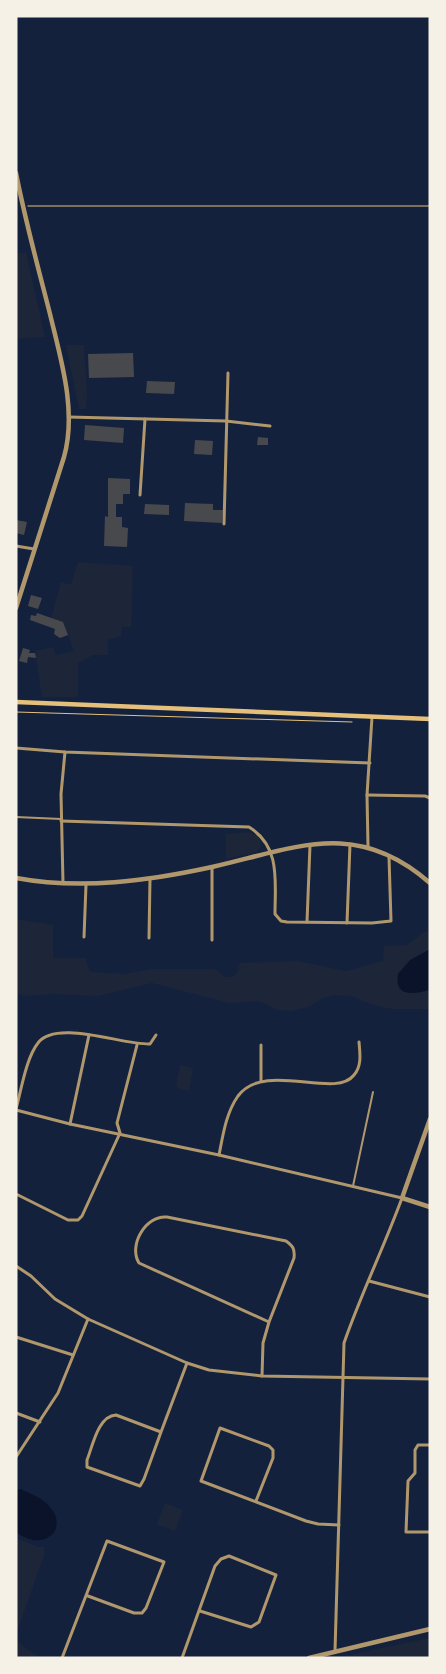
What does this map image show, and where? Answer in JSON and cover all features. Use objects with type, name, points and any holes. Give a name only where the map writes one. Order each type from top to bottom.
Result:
[{"type":"main road","points":[[16,702],[430,719]]},
{"type":"street","points":[[16,173],[18,189],[24,206],[56,338],[69,417],[67,448],[16,608]]},
{"type":"street","points":[[224,524],[228,373]]},
{"type":"street","points":[[69,417],[226,421],[270,426]]},
{"type":"street","points":[[140,495],[145,419]]},
{"type":"street","points":[[16,546],[34,549]]},
{"type":"street","points":[[368,846],[368,795],[372,717]]},
{"type":"street","points":[[16,748],[65,752],[370,763]]},
{"type":"street","points":[[63,884],[61,794],[65,752]]},
{"type":"street","points":[[368,795],[425,796],[430,798]]},
{"type":"street","points":[[61,820],[250,827],[260,834],[272,852],[275,866],[274,914],[281,921],[348,923],[391,921],[390,856]]},
{"type":"street","points":[[308,922],[310,844]]},
{"type":"street","points":[[16,878],[86,885],[150,879],[212,867],[310,844],[350,844],[368,846],[390,856],[430,883]]},
{"type":"street","points":[[348,923],[350,844]]},
{"type":"street","points":[[212,867],[212,940]]},
{"type":"street","points":[[149,938],[150,879]]},
{"type":"street","points":[[84,937],[86,885]]},
{"type":"street","points":[[156,1035],[150,1044],[137,1045],[67,1032],[49,1035],[38,1042],[31,1055],[16,1109],[70,1124],[219,1154],[402,1198],[430,1207]]},
{"type":"street","points":[[70,1124],[89,1035]]},
{"type":"street","points":[[219,1154],[225,1125],[234,1102],[248,1087],[260,1081],[336,1083],[347,1080],[354,1077],[358,1069],[360,1061],[359,1042]]},
{"type":"street","points":[[16,1194],[68,1220],[78,1220],[86,1209],[120,1133],[117,1123],[137,1045]]},
{"type":"street","points":[[260,1045],[260,1081]]},
{"type":"street","points":[[335,1651],[341,1378],[344,1343],[355,1310],[383,1251],[428,1130],[430,1119]]},
{"type":"street","points":[[262,1376],[263,1343],[269,1322],[294,1258],[294,1249],[286,1241],[167,1218],[157,1218],[148,1222],[136,1250],[140,1263],[269,1322]]},
{"type":"street","points":[[16,1266],[31,1276],[55,1298],[88,1319],[187,1364],[209,1370],[262,1376],[430,1379]]},
{"type":"street","points":[[369,1281],[430,1297]]},
{"type":"street","points":[[16,1457],[58,1393],[88,1319]]},
{"type":"street","points":[[16,1338],[72,1355]]},
{"type":"street","points":[[161,1432],[116,1415],[109,1416],[103,1420],[87,1460],[87,1467],[140,1486],[144,1479],[187,1364]]},
{"type":"street","points":[[16,1413],[40,1422]]},
{"type":"street","points":[[256,1501],[273,1458],[274,1450],[269,1446],[220,1428],[200,1481],[312,1522],[339,1525]]},
{"type":"street","points":[[430,1445],[418,1445],[415,1450],[415,1473],[408,1481],[406,1532],[430,1532]]},
{"type":"street","points":[[62,1658],[88,1596],[107,1541],[164,1562],[146,1608],[142,1613],[134,1613],[88,1596]]},
{"type":"street","points":[[182,1658],[215,1566],[221,1559],[229,1556],[276,1575],[259,1622],[251,1627],[200,1610]]},
{"type":"street","points":[[309,1658],[430,1629]]},
{"type":"lane","points":[[16,817],[61,820]]},
{"type":"lane","points":[[353,1186],[373,1092]]},
{"type":"path","points":[[24,206],[430,206]]},
{"type":"path","points":[[16,712],[352,722]]},
{"type":"shaded area","points":[[26,252],[45,337],[16,339],[16,254]]},
{"type":"shaded area","points":[[66,345],[84,345],[86,409],[79,409]]},
{"type":"shaded area","points":[[78,562],[133,566],[131,627],[122,627],[121,636],[108,640],[108,655],[93,655],[78,663],[78,697],[42,697],[35,651],[53,647],[56,655],[74,651],[63,622],[51,618],[61,582],[71,585]]},
{"type":"shaded area","points":[[248,832],[259,836],[261,846],[257,852],[226,859],[226,834]]},
{"type":"shaded area","points":[[16,919],[53,925],[53,958],[85,958],[90,972],[126,974],[151,969],[215,969],[225,977],[232,977],[237,973],[240,963],[298,961],[346,971],[383,961],[384,946],[407,945],[424,932],[430,931],[430,1009],[392,1009],[370,1004],[351,996],[335,995],[323,998],[308,1007],[291,1011],[278,1010],[259,1001],[229,1003],[152,983],[98,996],[50,994],[25,996],[16,993]]},
{"type":"shaded area","points":[[430,949],[430,990],[418,993],[402,991],[399,987],[398,974],[410,960]]},
{"type":"shaded area","points":[[180,1065],[193,1068],[189,1091],[176,1087]]},
{"type":"shaded area","points":[[20,1489],[40,1498],[50,1507],[57,1523],[51,1536],[36,1540],[16,1532],[16,1490]]},
{"type":"shaded area","points":[[165,1503],[183,1510],[175,1531],[157,1524]]},
{"type":"shaded area","points":[[16,1538],[38,1547],[44,1547],[44,1555],[16,1635]]},
{"type":"shaded area","points":[[430,1638],[430,1658],[339,1657]]},
{"type":"shaded area","points":[[16,1639],[24,1647],[41,1658],[16,1658]]},
{"type":"building","points":[[133,353],[134,377],[89,378],[88,354]]},
{"type":"building","points":[[147,381],[175,382],[174,394],[146,393]]},
{"type":"building","points":[[85,425],[124,428],[123,443],[84,440]]},
{"type":"building","points":[[258,437],[268,438],[268,445],[257,445]]},
{"type":"building","points":[[195,440],[213,441],[212,455],[194,454]]},
{"type":"building","points":[[108,478],[130,479],[130,494],[123,494],[123,504],[116,504],[116,517],[122,517],[122,527],[128,528],[127,547],[104,546],[105,516],[108,517]]},
{"type":"building","points":[[185,503],[213,504],[213,510],[223,510],[222,523],[184,521]]},
{"type":"building","points":[[145,504],[169,505],[169,515],[144,514]]},
{"type":"building","points":[[16,520],[27,522],[24,535],[16,533]]},
{"type":"building","points":[[31,595],[42,598],[38,609],[28,606]]},
{"type":"building","points":[[37,613],[63,622],[68,635],[60,638],[54,634],[55,629],[30,620],[31,615],[36,616]]},
{"type":"building","points":[[23,648],[30,650],[29,653],[35,653],[36,658],[28,657],[27,663],[19,661]]}]
